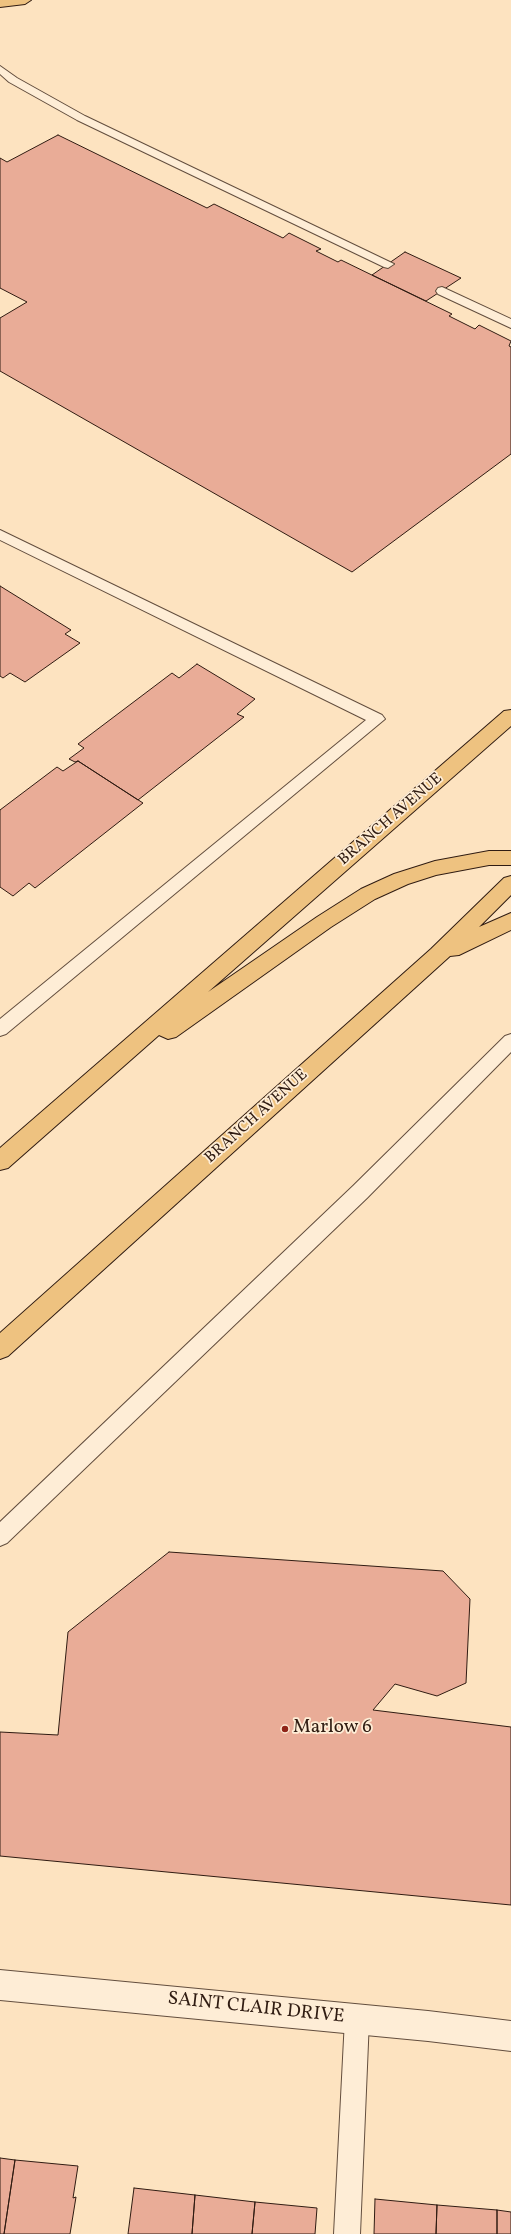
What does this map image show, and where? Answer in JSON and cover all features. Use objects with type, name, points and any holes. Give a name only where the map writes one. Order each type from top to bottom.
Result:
[{"type":"main road","points":[[0,3],[25,0]]},
{"type":"main road","name":"BRANCH AVENUE","points":[[0,1161],[511,716]]},
{"type":"main road","points":[[75,1096],[324,922],[368,894],[401,879],[435,868],[489,858],[511,858]]},
{"type":"main road","name":"BRANCH AVENUE","points":[[0,1348],[438,955],[511,883]]},
{"type":"main road","points":[[438,955],[511,921]]},
{"type":"street","name":"SAINT CLAIR DRIVE","points":[[0,1985],[357,2019],[511,2036]]},
{"type":"lane","points":[[0,69],[13,80],[80,118],[388,264]]},
{"type":"lane","points":[[442,291],[511,324]]},
{"type":"lane","points":[[0,534],[377,719],[0,1029]]},
{"type":"lane","points":[[0,1536],[360,1192],[511,1041]]},
{"type":"lane","points":[[347,2234],[357,2019]]},
{"type":"building","points":[[58,135],[207,208],[214,204],[283,238],[289,233],[321,249],[316,251],[338,262],[341,260],[452,314],[449,316],[475,329],[479,325],[511,341],[509,346],[511,347],[511,454],[352,572],[0,371],[0,318],[27,302],[0,288],[0,158],[7,162]]},
{"type":"building","points":[[405,252],[461,278],[426,301],[372,275]]},
{"type":"building","points":[[0,586],[71,630],[65,634],[80,643],[25,682],[10,673],[3,678],[0,676]]},
{"type":"building","points":[[197,664],[255,699],[237,714],[244,717],[138,800],[78,761],[75,762],[69,759],[84,748],[78,744],[172,673],[179,678]]},
{"type":"building","points":[[78,761],[143,803],[35,888],[29,883],[13,896],[0,887],[0,810],[57,767],[63,771]]},
{"type":"building","name":"Marlow 6","points":[[169,1552],[443,1571],[470,1599],[466,1683],[437,1696],[395,1684],[373,1710],[511,1727],[511,1905],[0,1856],[0,1732],[58,1735],[68,1632]]},
{"type":"building","points":[[0,2158],[15,2160],[4,2234],[0,2234]]},
{"type":"building","points":[[15,2160],[78,2166],[73,2198],[76,2197],[70,2234],[4,2234]]},
{"type":"building","points":[[134,2188],[195,2195],[192,2234],[128,2234]]},
{"type":"building","points":[[195,2195],[255,2202],[252,2234],[192,2234]]},
{"type":"building","points":[[375,2199],[437,2205],[436,2234],[374,2234]]},
{"type":"building","points":[[255,2202],[317,2208],[315,2234],[252,2234]]},
{"type":"building","points":[[437,2205],[497,2210],[497,2234],[436,2234]]},
{"type":"building","points":[[497,2210],[511,2212],[511,2234],[497,2234]]},
{"type":"place","name":"Marlow 6","points":[[285,1729]]}]
